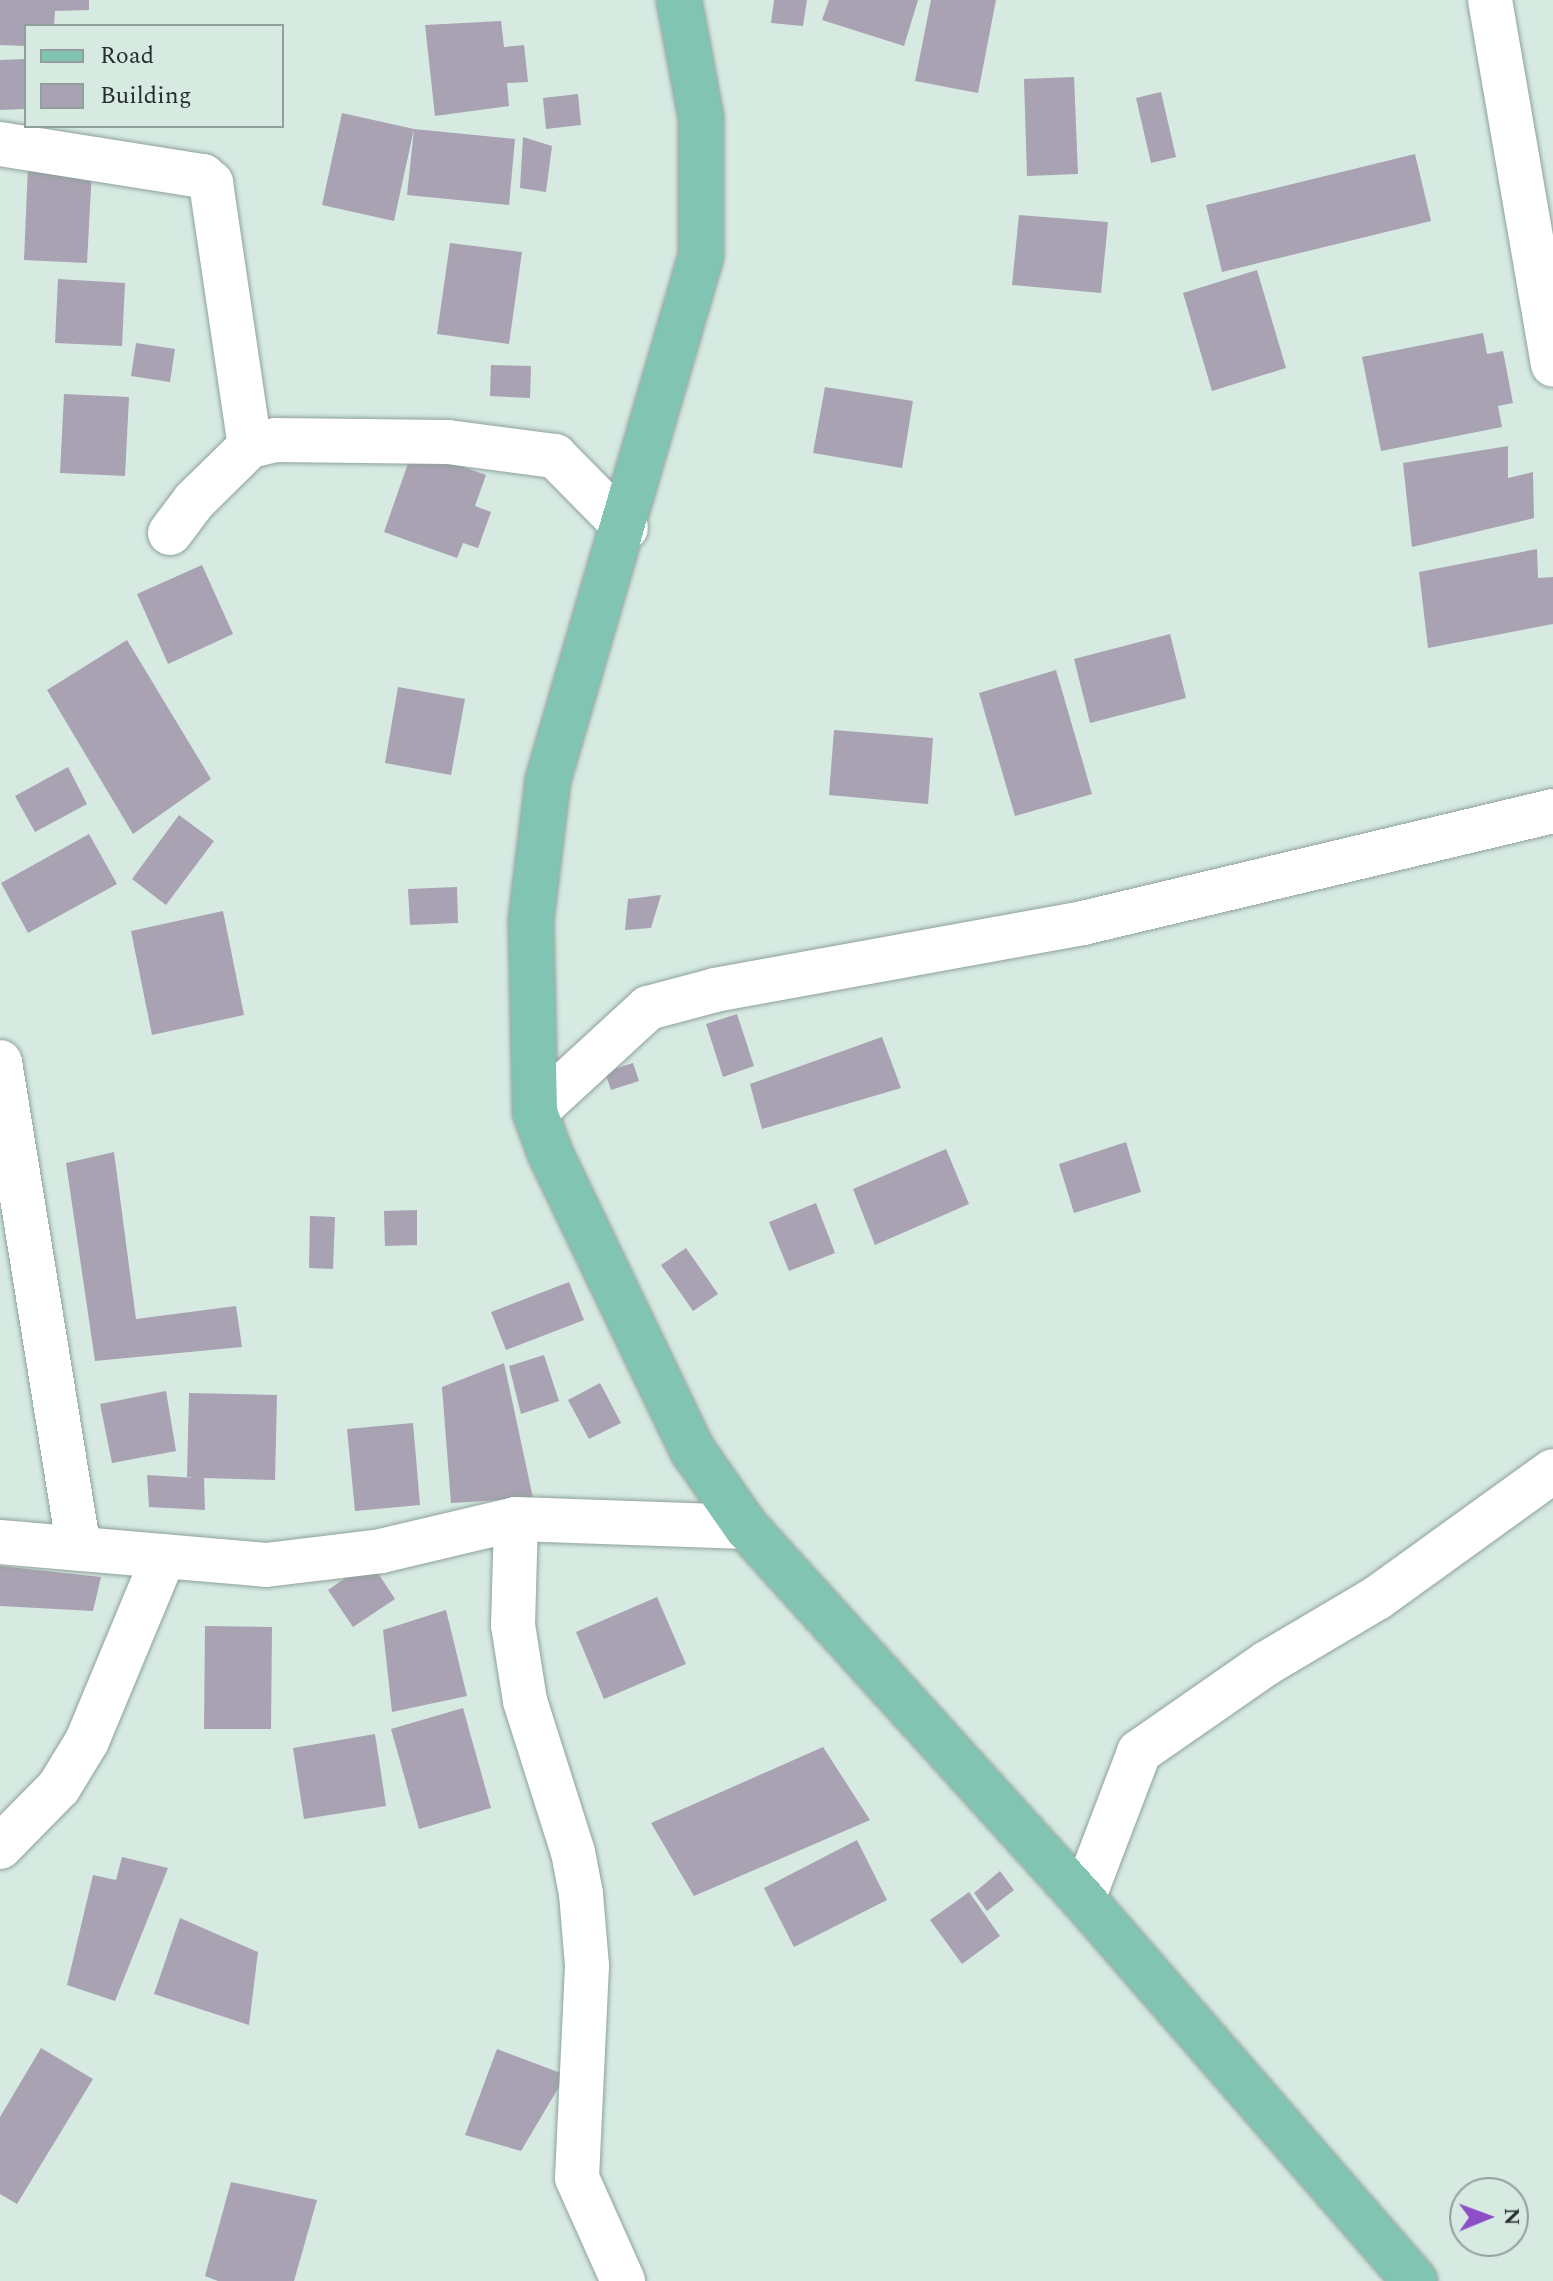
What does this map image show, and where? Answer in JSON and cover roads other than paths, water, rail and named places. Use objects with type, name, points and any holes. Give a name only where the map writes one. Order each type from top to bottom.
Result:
[{"type":"main road","points":[[679,0],[701,117],[701,256],[626,528],[548,780],[531,921],[535,1112],[550,1153],[693,1451],[746,1527],[1083,1899],[1415,2281]]},
{"type":"street","points":[[1490,0],[1553,365]]},
{"type":"street","points":[[0,144],[203,176],[211,183],[250,446]]},
{"type":"street","points":[[170,533],[194,501],[250,446],[275,440],[448,442],[555,456],[626,528]]},
{"type":"street","points":[[535,1112],[648,1008],[715,990],[1083,923],[1553,811]]},
{"type":"street","points":[[0,1062],[79,1549]]},
{"type":"street","points":[[1083,1899],[1139,1752],[1267,1663],[1377,1598],[1553,1471]]},
{"type":"street","points":[[0,1542],[266,1565],[381,1551],[516,1519],[746,1527]]},
{"type":"street","points":[[516,1519],[513,1625],[525,1701],[573,1852],[582,1909],[587,1966],[577,2178],[623,2281]]},
{"type":"street","points":[[0,1847],[59,1787],[87,1741],[164,1556]]}]
